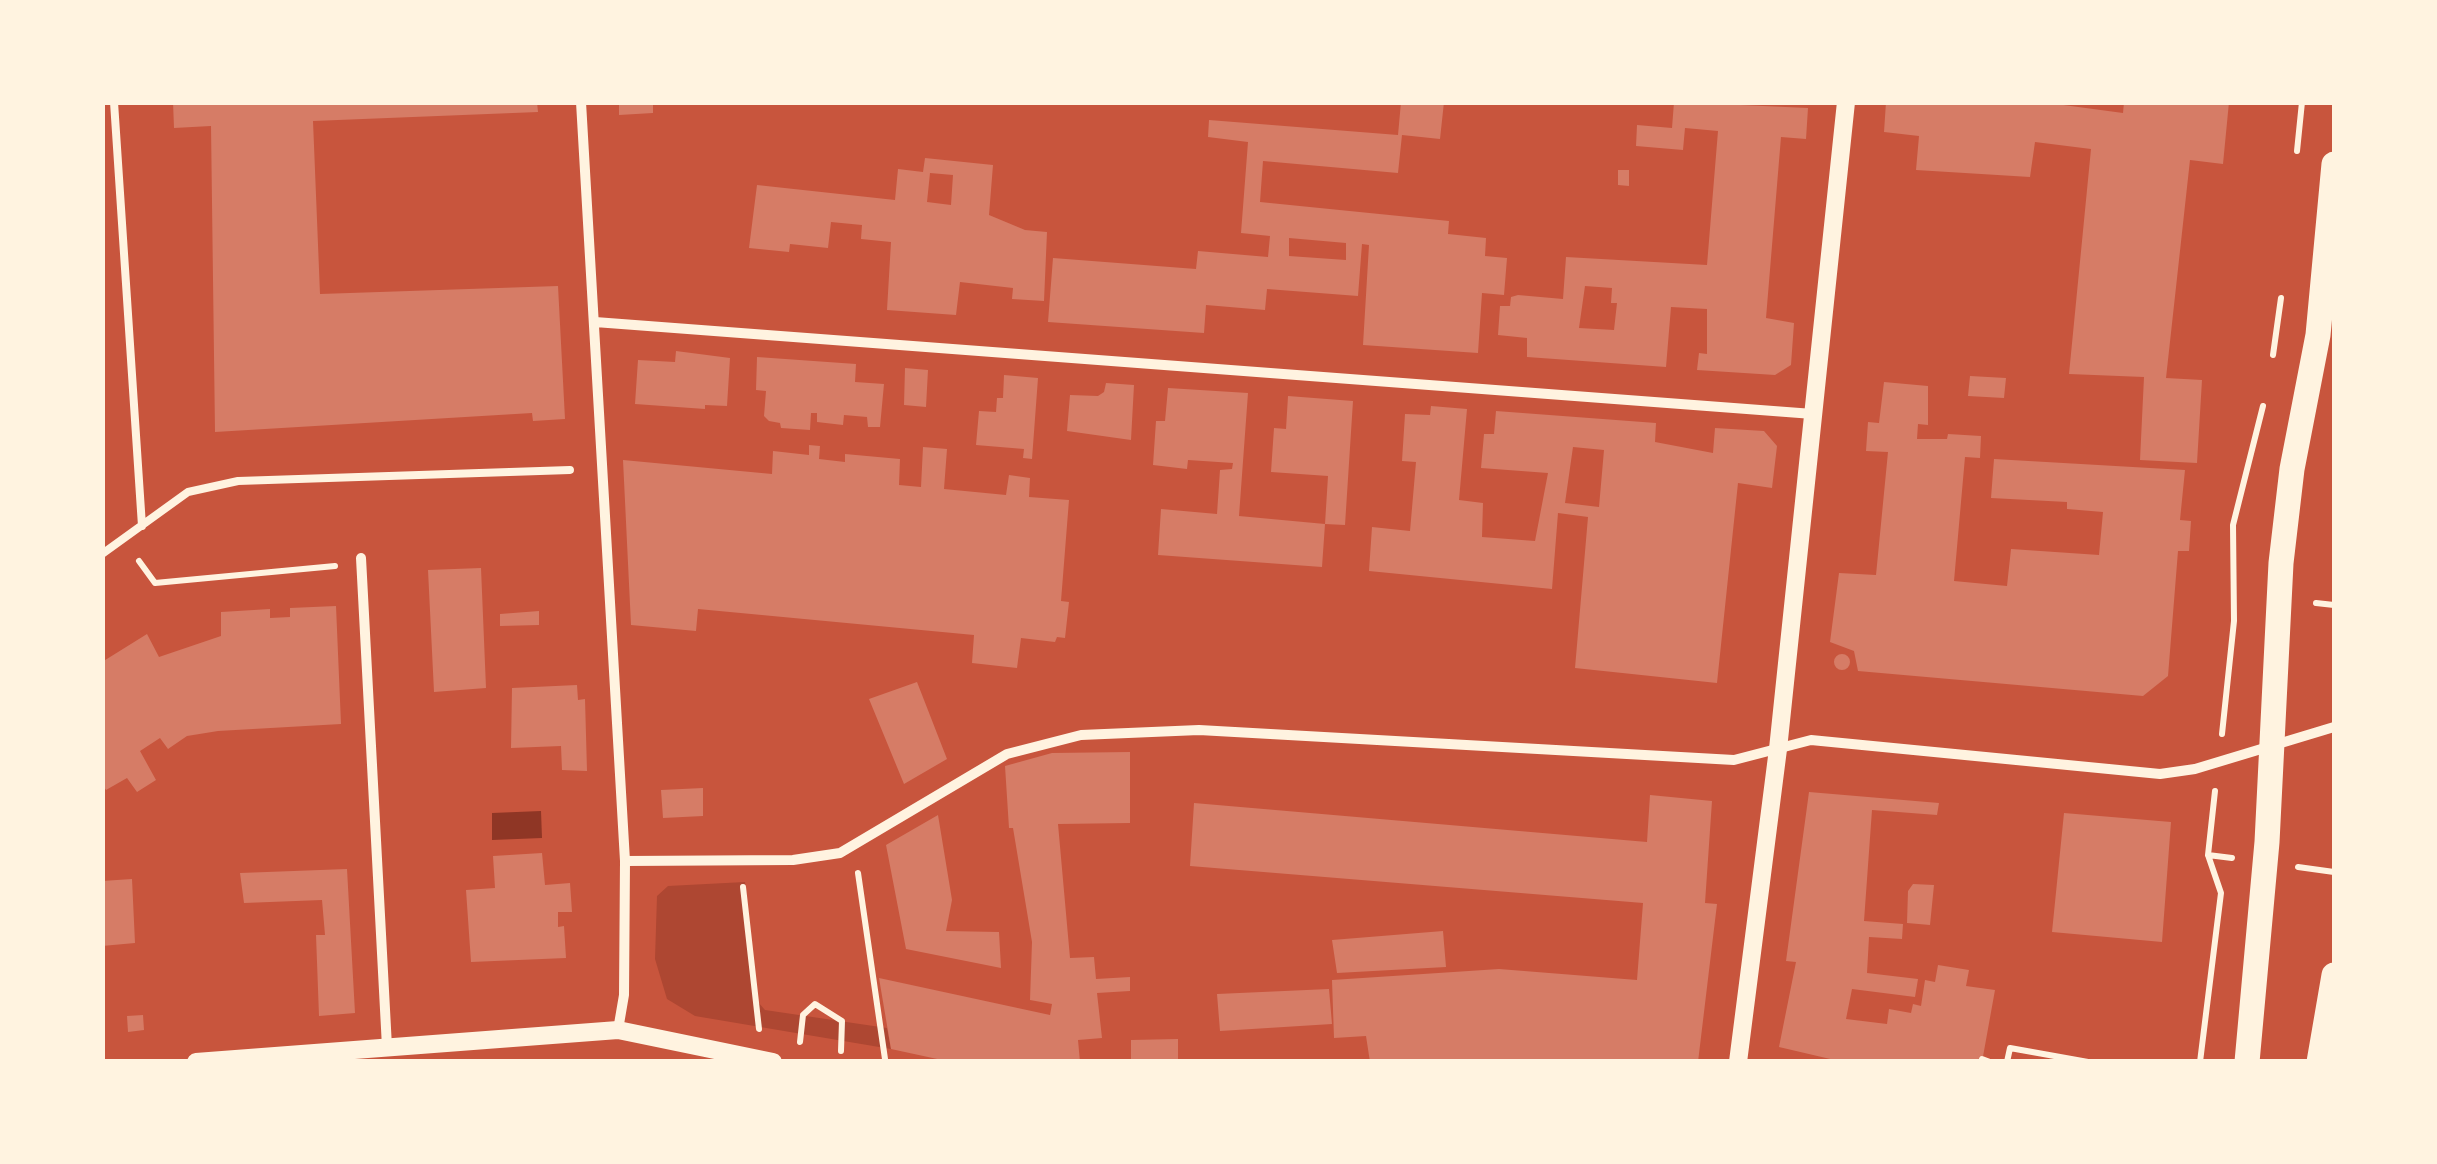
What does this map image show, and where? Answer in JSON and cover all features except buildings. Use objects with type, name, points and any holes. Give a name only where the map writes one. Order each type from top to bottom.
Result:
[{"type":"main road","points":[[2246,1062],[2267,842],[2268,749],[2280,563],[2292,469],[2318,334],[2334,164]]},
{"type":"main road","points":[[2320,1062],[2334,976]]},
{"type":"street","points":[[581,102],[624,860],[624,995],[618,1030]]},
{"type":"street","points":[[1738,1062],[1778,749],[1846,102]]},
{"type":"street","points":[[595,322],[1813,414]]},
{"type":"street","points":[[361,563],[386,1047]]},
{"type":"street","points":[[624,860],[793,860],[840,853],[1008,754],[1081,734],[1199,730],[1734,760],[1811,740],[2160,774],[2219,762],[2334,728]]},
{"type":"street","points":[[196,1062],[618,1030],[773,1062]]},
{"type":"lane","points":[[114,102],[142,526]]},
{"type":"lane","points":[[102,554],[188,492],[238,481],[570,470]]},
{"type":"path","points":[[124,539],[155,583],[361,563]]},
{"type":"path","points":[[2200,1062],[2221,893],[2208,855],[2219,762]]},
{"type":"path","points":[[856,862],[886,1059]]},
{"type":"path","points":[[742,878],[760,1035]]},
{"type":"path","points":[[800,1043],[802,1015],[815,1004],[842,1021],[841,1051]]},
{"type":"path","points":[[2008,1062],[2010,1048],[2088,1062]]},
{"type":"shaded area","points":[[541,811],[542,838],[492,840],[492,813]]},
{"type":"shaded area","points":[[745,882],[758,1002],[765,1010],[887,1028],[891,1049],[695,1016],[667,999],[655,959],[657,896],[668,886]]}]
